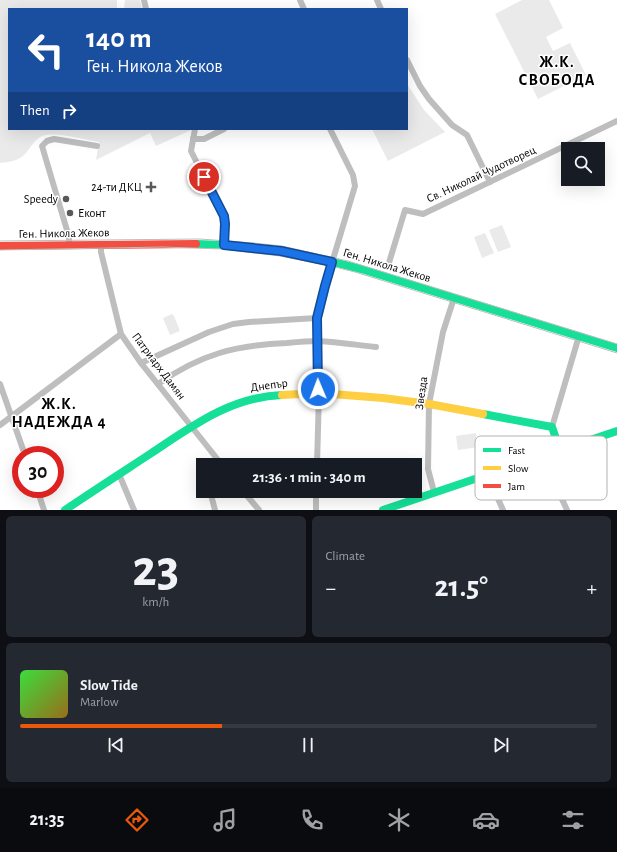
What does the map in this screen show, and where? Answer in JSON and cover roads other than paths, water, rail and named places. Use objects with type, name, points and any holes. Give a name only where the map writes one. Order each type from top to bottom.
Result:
[{"type":"street","points":[[408,62],[420,86],[429,99],[452,125],[467,136],[490,182]]},
{"type":"street","name":"Св. Николай Чудотворец","points":[[388,266],[405,210],[423,214],[617,121]]},
{"type":"street","points":[[195,130],[191,151],[224,216],[224,245]]},
{"type":"street","points":[[193,139],[204,139],[222,130]]},
{"type":"street","points":[[317,458],[317,318],[355,182],[330,130]]},
{"type":"street","points":[[69,244],[69,237],[42,146],[47,140],[54,139],[97,146]]},
{"type":"street","name":"Ген. Никола Жеков","points":[[0,246],[183,243],[224,245],[281,251],[332,262],[617,348]]},
{"type":"street","name":"Патриарх Дамян","points":[[101,244],[101,252],[121,334],[141,363],[216,458]]},
{"type":"street","name":"Звезда","points":[[434,492],[428,469],[429,404],[443,332],[454,298]]},
{"type":"street","points":[[141,363],[209,332],[233,324],[317,318]]},
{"type":"street","points":[[0,425],[121,334]]},
{"type":"street","points":[[555,436],[552,427],[579,336]]},
{"type":"street","points":[[158,384],[174,372],[202,358],[246,346],[318,341],[376,347]]},
{"type":"street","points":[[0,384],[22,446]]},
{"type":"street","name":"Днепър","points":[[66,510],[216,412],[244,400],[272,395],[318,393],[383,398],[429,404],[552,427]]},
{"type":"street","points":[[602,436],[617,431]]},
{"type":"street","points":[[119,474],[134,510]]},
{"type":"street","points":[[383,510],[475,478]]},
{"type":"street","points":[[40,498],[44,510]]},
{"type":"street","points":[[212,498],[215,510]]},
{"type":"street","points":[[249,498],[259,510]]},
{"type":"street","points":[[316,498],[316,510]]},
{"type":"street","points":[[499,500],[503,510]]},
{"type":"street","points":[[562,500],[567,510]]},
{"type":"tram line","points":[[0,241],[200,239],[282,246],[348,261],[617,344]]},
{"type":"tram line","points":[[0,250],[162,247],[223,249],[280,256],[355,272],[617,353]]},
{"type":"place","name":"24-ти ДКЦ","points":[[151,187]]},
{"type":"place","name":"Speedy","points":[[66,199]]},
{"type":"place","name":"Еконт","points":[[70,213]]},
{"type":"district","name":"Ж.К. СВОБОДА","points":[[557,71]]},
{"type":"district","name":"Ж.К. НАДЕЖДА 4","points":[[59,413]]}]
